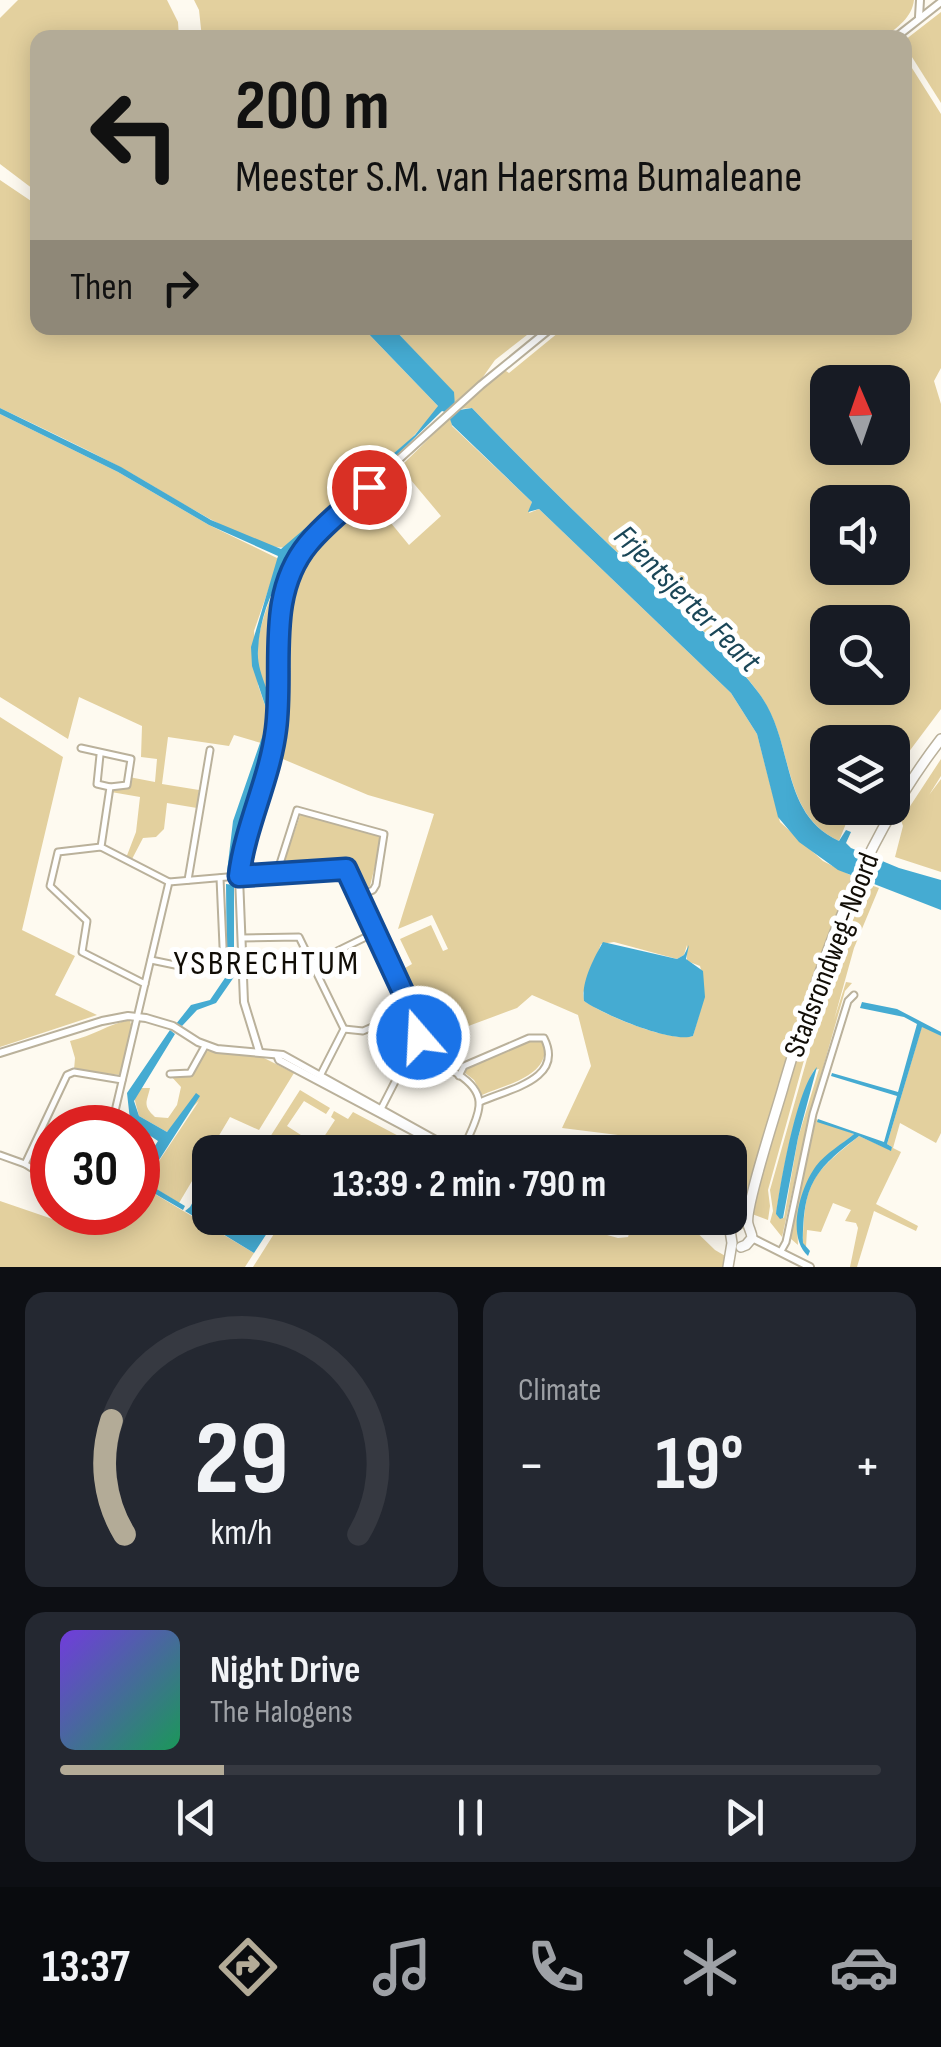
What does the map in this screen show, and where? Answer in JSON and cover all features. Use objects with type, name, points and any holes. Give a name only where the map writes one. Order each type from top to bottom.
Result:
[{"type":"main road","name":"Stadsrondweg-Noord","points":[[747,1213],[803,1018],[854,886],[908,786],[941,739]]},
{"type":"main road","points":[[736,1245],[746,1246],[752,1238],[747,1229]]},
{"type":"main road","points":[[730,1267],[736,1245],[732,1235]]},
{"type":"street","points":[[919,17],[920,0]]},
{"type":"street","points":[[904,30],[940,1]]},
{"type":"street","points":[[258,1051],[244,1002],[239,876],[242,848],[276,732],[280,609],[292,568],[316,534],[544,335]]},
{"type":"street","points":[[81,748],[131,759],[127,785],[96,784],[100,754]]},
{"type":"street","points":[[188,880],[210,750]]},
{"type":"street","points":[[101,848],[110,787]]},
{"type":"street","points":[[277,873],[297,810],[384,834]]},
{"type":"street","points":[[359,896],[373,890],[376,884],[387,826]]},
{"type":"street","points":[[145,984],[82,952],[87,921],[50,886],[58,852],[101,848],[169,882],[342,868],[349,872],[421,1031],[381,1110]]},
{"type":"street","points":[[151,960],[199,970],[224,969],[220,878]]},
{"type":"street","points":[[117,1105],[169,882]]},
{"type":"street","points":[[311,964],[376,932]]},
{"type":"street","points":[[242,938],[299,937],[344,1030]]},
{"type":"street","points":[[781,1251],[813,1114],[848,1001],[854,995]]},
{"type":"street","points":[[344,1030],[362,1031],[411,1010]]},
{"type":"street","points":[[0,1054],[102,1021],[137,1016],[174,1026],[206,1046],[283,1055],[427,1135]]},
{"type":"street","points":[[321,1074],[344,1030]]},
{"type":"street","points":[[459,1076],[464,1066],[529,1038],[544,1038],[549,1050],[546,1071],[480,1102],[465,1135]]},
{"type":"street","points":[[170,1074],[190,1073],[206,1046]]},
{"type":"street","points":[[411,1050],[472,1085],[480,1102]]},
{"type":"street","points":[[277,1055],[279,1060],[381,1110]]},
{"type":"street","points":[[25,1164],[67,1075],[74,1072],[122,1080]]},
{"type":"street","points":[[0,1155],[30,1167]]},
{"type":"street","points":[[752,1238],[810,1267]]},
{"type":"shaded area","points":[[18,0],[167,0],[178,30],[30,30],[30,187],[0,164],[0,18]]},
{"type":"shaded area","points":[[194,0],[914,0],[907,17],[894,30],[201,30]]},
{"type":"shaded area","points":[[941,12],[941,103],[912,57],[912,35]]},
{"type":"shaded area","points":[[912,68],[941,114],[941,368],[934,381],[941,404],[941,709],[910,750],[910,725],[810,725],[810,818],[797,795],[770,712],[741,671],[472,408],[459,409],[503,369],[509,373],[555,335],[912,335]]},
{"type":"shaded area","points":[[0,180],[30,200],[30,335],[370,335],[438,406],[409,441],[327,508],[287,547],[273,547],[230,529],[120,467],[0,408]]},
{"type":"shaded area","points":[[400,335],[527,335],[495,360],[455,406],[453,392]]},
{"type":"shaded area","points":[[0,414],[279,559],[254,631],[258,685],[269,717],[261,743],[234,735],[229,746],[168,737],[162,784],[199,790],[197,808],[167,803],[164,829],[156,837],[143,838],[131,861],[126,858],[136,832],[140,797],[111,792],[113,788],[126,789],[129,777],[155,782],[157,759],[141,757],[142,726],[79,697],[68,739],[0,697]]},
{"type":"shaded area","points":[[451,417],[452,426],[532,502],[529,513],[539,509],[731,693],[757,734],[780,822],[823,861],[852,876],[811,983],[747,1192],[747,1135],[618,1135],[562,1128],[591,1066],[578,1015],[532,995],[517,1008],[436,1038],[430,1054],[417,1046],[426,1029],[386,945],[393,941],[405,968],[412,964],[400,939],[431,925],[443,951],[448,949],[432,915],[398,929],[434,814],[368,795],[278,757],[285,705],[290,597],[297,572],[310,549],[368,495],[409,545],[441,516],[400,467]],"holes":[[[614,942],[677,959],[684,955],[687,945],[687,961],[700,966],[702,976],[702,1001],[693,1036],[654,1032],[584,1001],[583,993],[601,944]]]},
{"type":"shaded area","points":[[286,565],[278,610],[273,709],[260,675],[257,651],[265,613]]},
{"type":"shaded area","points":[[0,717],[63,757],[22,930],[75,956],[55,995],[97,1015],[0,1047]]},
{"type":"shaded area","points":[[941,759],[941,776],[929,795],[941,779],[941,872],[895,857],[903,825],[910,825],[910,806]]},
{"type":"shaded area","points":[[301,813],[377,833],[382,838],[370,886],[361,891],[348,865],[281,870]]},
{"type":"shaded area","points":[[816,825],[845,825],[839,841]]},
{"type":"shaded area","points":[[871,885],[879,888],[854,948],[834,1020],[846,982],[852,983],[845,991],[810,1113],[782,1237],[770,1222],[770,1190],[829,981],[858,907]],"holes":[[[819,1069],[798,1138],[784,1218],[776,1214],[790,1140],[807,1085],[814,1070]]]},
{"type":"shaded area","points":[[857,889],[859,896],[826,981],[768,1190],[768,1220],[752,1214],[774,1131]]},
{"type":"shaded area","points":[[130,1020],[132,1029],[120,1075],[74,1070],[70,1041]]},
{"type":"shaded area","points":[[922,1026],[941,1036],[941,1133],[936,1143],[900,1123],[893,1148],[901,1152],[876,1204],[918,1226],[916,1231],[874,1211],[857,1267],[850,1267],[858,1228],[856,1223],[845,1221],[851,1210],[833,1203],[821,1232],[807,1230],[806,1247],[803,1244],[809,1192],[821,1170],[859,1136],[890,1150],[892,1147],[887,1144]]},
{"type":"shaded area","points":[[532,1039],[544,1043],[544,1054],[541,1064],[525,1077],[482,1095],[465,1073],[468,1066]]},
{"type":"shaded area","points":[[206,1051],[258,1055],[294,1073],[259,1130],[230,1117],[219,1135],[192,1135],[192,1181],[179,1203],[160,1191],[160,1160],[199,1101],[167,1132],[160,1128],[160,1117],[168,1118],[177,1105],[181,1087],[170,1075],[193,1072]]},
{"type":"shaded area","points":[[140,1088],[150,1088],[146,1103],[136,1105],[134,1097]]},
{"type":"shaded area","points":[[300,1090],[330,1108],[326,1114],[304,1101],[287,1126],[301,1135],[271,1135]]},
{"type":"shaded area","points":[[334,1111],[348,1119],[353,1112],[397,1135],[325,1135],[335,1120],[331,1117]]},
{"type":"shaded area","points":[[816,1119],[854,1134],[826,1158],[808,1181],[799,1208],[798,1245],[790,1238]]},
{"type":"shaded area","points":[[160,1197],[192,1216],[192,1235],[224,1235],[254,1253],[245,1267],[0,1267],[0,1201],[30,1211],[30,1235],[160,1235]]},
{"type":"shaded area","points":[[273,1235],[700,1235],[727,1257],[725,1267],[253,1267]]},
{"type":"water","points":[[370,335],[400,335],[454,392],[459,410],[472,408],[741,671],[770,711],[810,825],[816,825],[839,841],[846,830],[851,832],[846,843],[851,848],[941,880],[941,910],[838,870],[799,842],[778,817],[757,734],[731,693],[539,509],[528,512],[532,502],[452,425],[448,413],[442,411],[389,463],[386,460],[415,435],[438,406]]},
{"type":"water","points":[[0,408],[121,467],[211,520],[281,549],[381,463],[385,467],[302,546],[272,593],[263,620],[258,660],[272,705],[273,723],[248,798],[237,871],[227,872],[233,821],[269,717],[252,666],[251,647],[278,556],[209,525],[118,472],[0,414]]},
{"type":"water","points":[[226,884],[234,885],[234,977],[216,1003],[197,1010],[182,1026],[176,1024],[191,1005],[210,1000],[227,975]]},
{"type":"water","points":[[603,942],[677,959],[689,945],[686,959],[703,971],[705,997],[693,1036],[654,1032],[584,1001],[586,978]]},
{"type":"water","points":[[862,1002],[897,1009],[941,1032],[941,1036],[922,1027],[887,1144],[891,1151],[859,1136],[831,1159],[814,1180],[805,1207],[803,1243],[810,1251],[808,1256],[801,1247],[797,1225],[805,1187],[820,1161],[854,1134],[817,1122],[818,1119],[884,1142],[897,1096],[831,1076],[832,1073],[898,1092],[917,1024],[904,1017],[860,1008]]},
{"type":"water","points":[[170,1030],[175,1034],[134,1101],[135,1105],[128,1105],[127,1093]]},
{"type":"water","points":[[817,1067],[780,1219],[776,1214],[790,1137],[802,1095]]},
{"type":"water","points":[[196,1093],[200,1096],[160,1159],[160,1128],[167,1132]]},
{"type":"water","points":[[160,1191],[185,1206],[183,1210],[160,1197]]},
{"type":"water","points":[[224,1235],[266,1235],[254,1253]]},
{"type":"district","name":"YSBRECHTUM","points":[[267,963]]},
{"type":"route","points":[[369,487],[316,534],[292,568],[286,584],[280,609],[276,732],[242,848],[239,876],[346,869],[421,1031],[419,1037]]},
{"type":"water label","name":"Frjentsjerter Feart","points":[[687,599]]}]
